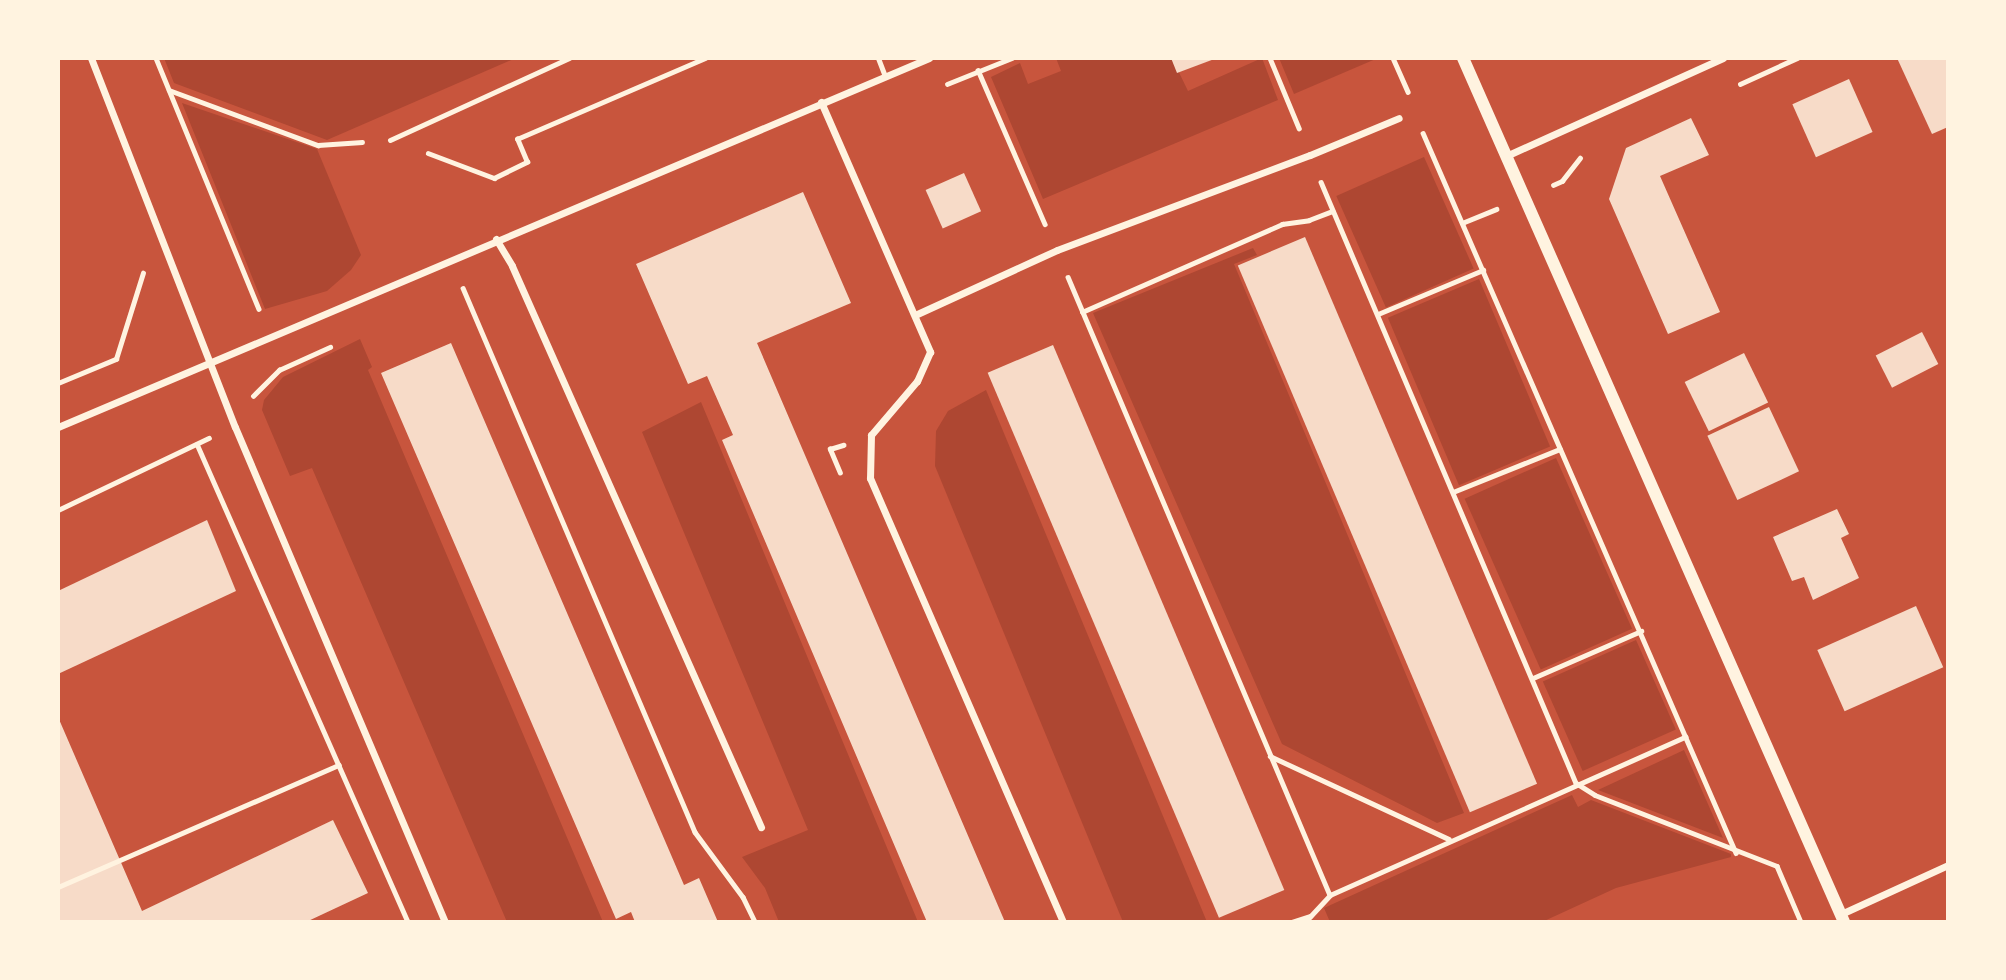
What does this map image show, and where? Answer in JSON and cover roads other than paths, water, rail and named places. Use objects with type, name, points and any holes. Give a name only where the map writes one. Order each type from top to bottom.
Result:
[{"type":"street","points":[[91,58],[211,363],[445,922]]},
{"type":"street","points":[[58,427],[270,339],[496,239],[929,58]]},
{"type":"street","points":[[1463,58],[1842,918],[1948,865]]},
{"type":"street","points":[[1506,156],[1723,58]]},
{"type":"street","points":[[821,102],[930,352],[917,381],[871,435],[870,478],[1063,922]]},
{"type":"street","points":[[915,315],[1057,250],[1310,155],[1399,118]]},
{"type":"street","points":[[496,239],[512,267],[761,827]]},
{"type":"lane","points":[[390,140],[569,58]]},
{"type":"lane","points":[[878,58],[886,76]]}]
